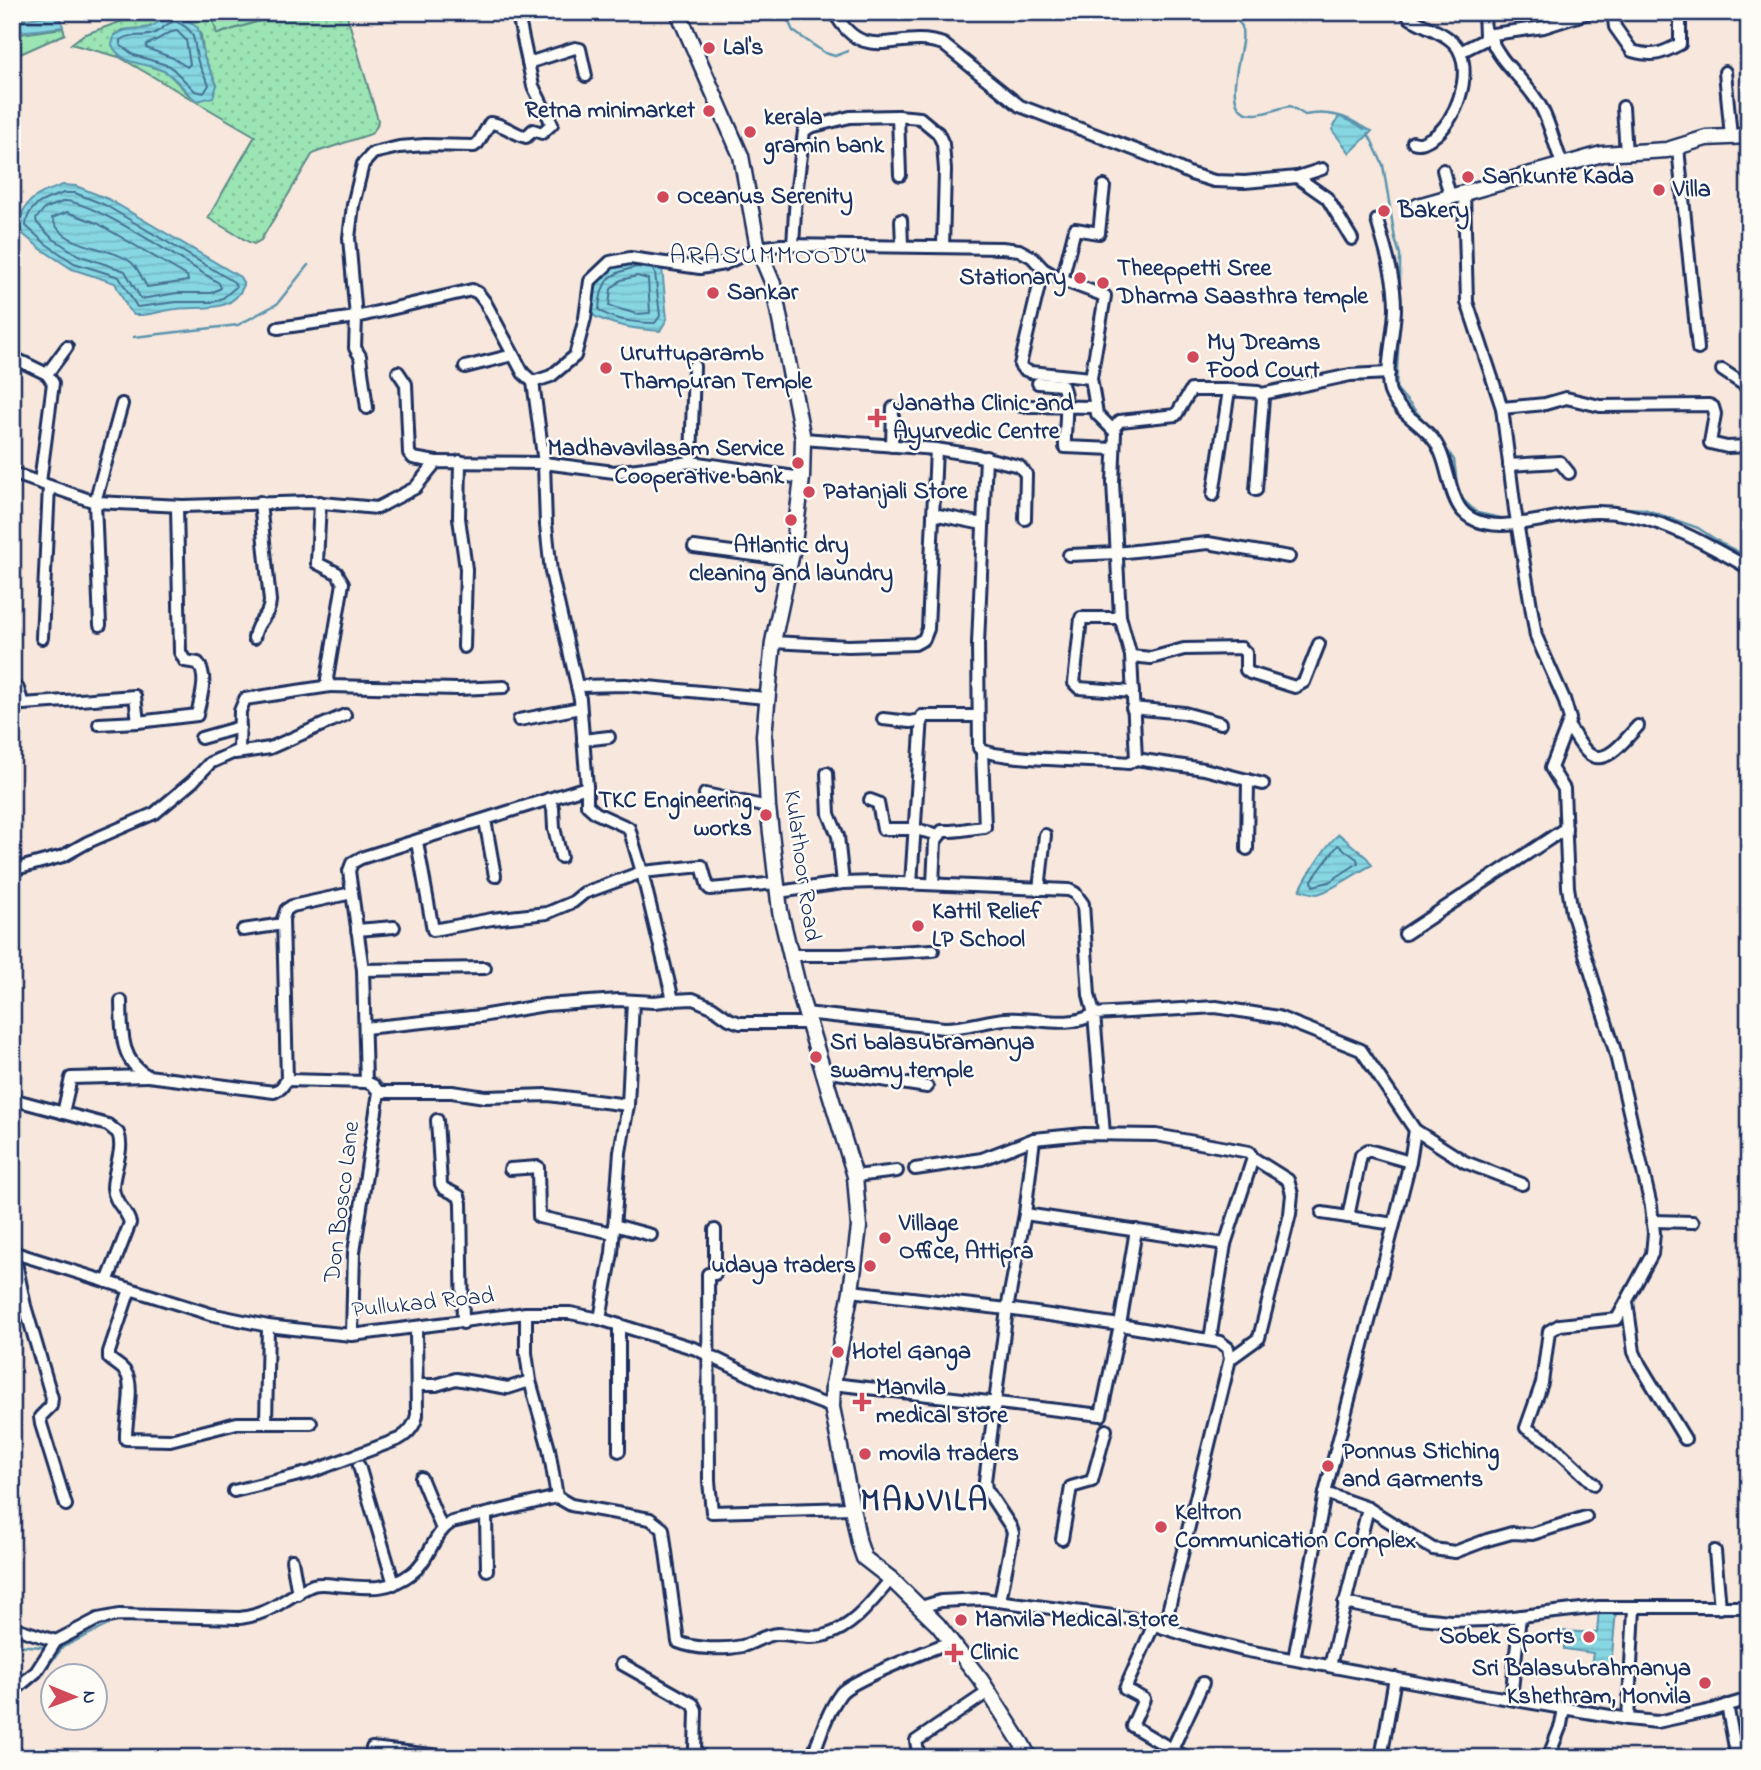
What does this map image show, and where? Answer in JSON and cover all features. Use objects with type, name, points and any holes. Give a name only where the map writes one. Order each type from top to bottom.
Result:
[{"type":"main road","name":"Kulathoor Road","points":[[678,12],[741,156],[758,248],[772,284],[803,439],[802,478],[792,560],[773,642],[764,735],[768,807],[780,911],[807,1018],[855,1176],[859,1227],[851,1291],[833,1384],[832,1407],[852,1508],[864,1558],[891,1579],[938,1625],[989,1692],[1029,1758]]},
{"type":"main road","points":[[1418,206],[1602,154],[1678,148],[1706,138],[1749,136]]},
{"type":"street","points":[[367,408],[360,356],[356,351],[356,317],[349,238],[353,205],[363,164],[373,153],[399,147],[474,146],[490,123],[496,123],[516,135],[526,137],[533,130],[542,133],[552,124],[533,86],[518,15],[520,12]]},
{"type":"street","points":[[834,12],[849,34],[862,41],[875,44],[928,40],[943,44],[1020,106],[1208,180],[1245,182],[1297,177],[1322,169]]},
{"type":"street","points":[[1406,12],[1419,24],[1449,39],[1460,52],[1462,72],[1456,110],[1444,128],[1425,141],[1418,144],[1413,142]]},
{"type":"street","points":[[1460,52],[1484,40],[1485,12]]},
{"type":"street","points":[[1485,35],[1544,27],[1591,12]]},
{"type":"street","points":[[1613,12],[1615,27],[1632,51],[1650,56],[1680,44],[1680,12]]},
{"type":"street","points":[[1485,35],[1490,37],[1497,54],[1530,90],[1542,108],[1563,166]]},
{"type":"street","points":[[528,63],[575,48],[580,49],[586,76]]},
{"type":"street","points":[[1725,72],[1731,137]]},
{"type":"street","points":[[1623,107],[1626,154]]},
{"type":"street","points":[[793,245],[804,131],[850,117],[898,116],[920,118],[941,137],[946,170],[943,247]]},
{"type":"street","points":[[898,116],[900,176]]},
{"type":"street","points":[[1678,148],[1698,349]]},
{"type":"street","points":[[1443,170],[1457,194],[1467,302],[1502,408],[1515,510],[1536,636],[1570,719],[1551,768],[1564,789],[1568,887],[1572,912],[1615,1051],[1652,1221],[1652,1254],[1618,1318],[1560,1325],[1549,1331],[1542,1383],[1526,1428],[1549,1442],[1594,1484]]},
{"type":"street","points":[[1297,177],[1327,198],[1352,239]]},
{"type":"street","points":[[1062,280],[1075,229],[1099,233],[1104,186]]},
{"type":"street","points":[[901,220],[902,246]]},
{"type":"street","points":[[1377,220],[1393,276],[1395,307],[1389,388],[1403,411],[1433,439],[1460,508],[1476,520],[1501,525],[1610,511],[1655,522],[1690,535],[1749,568]]},
{"type":"street","points":[[533,382],[551,376],[575,356],[585,318],[590,281],[610,262],[630,258],[700,268],[724,264],[758,248],[793,245],[1002,248],[1018,250],[1032,257],[1043,269],[1062,280],[1105,296],[1091,378],[1095,407],[1100,419],[1115,432],[1113,482],[1121,616],[1131,656],[1136,760]]},
{"type":"street","points":[[1043,269],[1020,365],[1030,372],[1091,378]]},
{"type":"street","points":[[278,328],[356,317],[472,290],[485,302],[523,373],[533,382],[544,463],[551,572],[577,687],[587,805],[597,813],[629,828],[673,1000]]},
{"type":"street","points":[[47,374],[67,347]]},
{"type":"street","points":[[465,368],[513,355]]},
{"type":"street","points":[[12,357],[47,374],[53,383],[44,484],[42,638]]},
{"type":"street","points":[[691,462],[694,366]]},
{"type":"street","points":[[1722,370],[1749,388]]},
{"type":"street","points":[[398,372],[406,384],[409,453],[413,458],[436,462],[544,463],[614,472],[691,462],[802,478]]},
{"type":"street","points":[[1113,429],[1120,421],[1175,415],[1191,390],[1229,390],[1262,394],[1350,375],[1389,373]]},
{"type":"street","points":[[1038,383],[1062,385],[1067,406],[1064,424],[1065,447],[1114,449]]},
{"type":"street","points":[[1213,495],[1229,390]]},
{"type":"street","points":[[1256,490],[1264,403],[1262,394]]},
{"type":"street","points":[[1502,408],[1545,404],[1566,398],[1601,406],[1713,407],[1715,414],[1710,443],[1727,447],[1749,446]]},
{"type":"street","points":[[100,625],[95,502],[122,404]]},
{"type":"street","points":[[1021,406],[1095,407]]},
{"type":"street","points":[[892,408],[892,446]]},
{"type":"street","points":[[803,439],[936,449],[986,457],[1019,466],[1026,481],[1025,519]]},
{"type":"street","points":[[773,642],[848,646],[915,644],[923,639],[928,629],[936,449]]},
{"type":"street","points":[[933,884],[935,842],[942,831],[958,832],[985,827],[982,752],[978,741],[978,645],[986,457]]},
{"type":"street","points":[[460,461],[459,518],[466,569],[464,647]]},
{"type":"street","points":[[12,473],[95,502],[177,506],[320,502],[377,508],[415,488],[436,462]]},
{"type":"street","points":[[1509,465],[1560,462],[1569,473]]},
{"type":"street","points":[[254,638],[256,626],[267,613],[270,601],[260,502]]},
{"type":"street","points":[[320,502],[317,563],[337,573],[343,583],[327,679],[330,686]]},
{"type":"street","points":[[99,724],[197,715],[203,692],[202,668],[198,663],[185,660],[180,652],[177,506]]},
{"type":"street","points":[[933,514],[983,524]]},
{"type":"street","points":[[1069,555],[1117,553],[1208,543],[1289,557]]},
{"type":"street","points":[[694,547],[792,560]]},
{"type":"street","points":[[1121,616],[1081,618],[1074,683],[1079,688],[1133,692]]},
{"type":"street","points":[[1131,656],[1151,658],[1184,649],[1241,648],[1246,653],[1246,670],[1250,673],[1295,687],[1304,682],[1319,644]]},
{"type":"street","points":[[577,687],[626,685],[766,698]]},
{"type":"street","points":[[235,753],[241,744],[240,711],[245,699],[330,686],[458,689],[503,687]]},
{"type":"street","points":[[12,689],[18,689],[23,704],[135,696],[138,722]]},
{"type":"street","points":[[519,720],[580,708]]},
{"type":"street","points":[[1132,708],[1184,712],[1221,723]]},
{"type":"street","points":[[12,870],[63,856],[155,813],[210,763],[225,754],[270,748],[345,715]]},
{"type":"street","points":[[911,884],[922,716],[978,716]]},
{"type":"street","points":[[883,719],[910,722],[922,720]]},
{"type":"street","points":[[1569,727],[1588,754],[1598,757],[1608,756],[1639,726]]},
{"type":"street","points":[[201,738],[240,727]]},
{"type":"street","points":[[583,740],[609,737]]},
{"type":"street","points":[[982,752],[1017,757],[1128,763],[1136,760],[1204,769],[1263,784]]},
{"type":"street","points":[[827,773],[830,814],[838,836],[843,883]]},
{"type":"street","points":[[1247,849],[1248,780]]},
{"type":"street","points":[[287,1080],[366,1082],[363,970],[349,871],[352,863],[587,787]]},
{"type":"street","points":[[705,794],[768,807]]},
{"type":"street","points":[[548,799],[561,857]]},
{"type":"street","points":[[870,800],[878,803],[883,829],[914,829],[940,835]]},
{"type":"street","points":[[485,820],[495,876]]},
{"type":"street","points":[[1405,934],[1566,828]]},
{"type":"street","points":[[1039,890],[1045,835]]},
{"type":"street","points":[[417,842],[433,930],[492,919],[547,913],[573,902],[584,893],[642,873],[702,866],[710,889],[843,883],[1069,890],[1075,893],[1083,904],[1089,995],[1094,1014],[1104,1134]]},
{"type":"street","points":[[63,1113],[71,1078],[148,1076],[274,1092],[281,1088],[287,1080],[283,925],[286,910],[292,906],[352,893]]},
{"type":"street","points":[[243,930],[283,925]]},
{"type":"street","points":[[357,930],[394,928]]},
{"type":"street","points":[[791,954],[842,955],[933,950]]},
{"type":"street","points":[[363,970],[485,968]]},
{"type":"street","points":[[365,1028],[481,1016],[545,1005],[619,1000],[693,999],[712,1006],[729,1019],[740,1023],[807,1018],[944,1028],[1020,1018],[1070,1022],[1086,1019],[1094,1014],[1216,1007],[1278,1017],[1361,1051],[1415,1130],[1465,1162],[1522,1184]]},
{"type":"street","points":[[121,1001],[124,1050],[136,1067],[148,1076]]},
{"type":"street","points":[[600,1320],[628,1105],[633,1001]]},
{"type":"street","points":[[824,1071],[927,1087]]},
{"type":"street","name":"Don Bosco Lane","points":[[352,1335],[354,1252],[379,1092],[366,1082]]},
{"type":"street","points":[[379,1092],[452,1092],[485,1097],[548,1095],[628,1105]]},
{"type":"street","points":[[12,1099],[108,1125],[118,1133],[120,1138],[113,1187],[119,1206],[128,1217],[129,1228],[107,1282]]},
{"type":"street","points":[[437,1120],[441,1184],[443,1188],[459,1196],[461,1203],[463,1323]]},
{"type":"street","points":[[1294,1659],[1325,1493],[1410,1161],[1415,1130]]},
{"type":"street","points":[[915,1169],[982,1159],[1034,1139],[1104,1134],[1156,1135],[1248,1152],[1288,1180],[1292,1194],[1290,1214],[1259,1338],[1230,1359]]},
{"type":"street","points":[[1000,1601],[1013,1533],[986,1489],[985,1481],[1007,1309],[1025,1214],[1034,1139]]},
{"type":"street","points":[[1348,1217],[1361,1155],[1364,1152],[1368,1150],[1410,1161]]},
{"type":"street","points":[[1210,1340],[1226,1244],[1253,1158]]},
{"type":"street","points":[[510,1169],[538,1167],[539,1217],[651,1235]]},
{"type":"street","points":[[855,1176],[897,1171]]},
{"type":"street","points":[[1322,1213],[1394,1224]]},
{"type":"street","points":[[1025,1214],[1226,1244]]},
{"type":"street","points":[[1652,1221],[1693,1223]]},
{"type":"street","points":[[715,1230],[715,1274],[708,1274],[709,1481],[712,1511],[852,1508]]},
{"type":"street","points":[[833,1384],[1101,1415],[1136,1230]]},
{"type":"street","points":[[13,1252],[24,1306],[52,1398],[51,1406],[40,1417],[66,1505]]},
{"type":"street","name":"Pullukad Road","points":[[13,1252],[209,1314],[268,1326],[352,1335],[526,1313],[570,1313],[696,1349],[762,1381],[832,1407]]},
{"type":"street","points":[[130,1289],[108,1352],[109,1358],[129,1376],[126,1439],[170,1440],[237,1423],[311,1423]]},
{"type":"street","points":[[851,1291],[1120,1325],[1220,1342],[1228,1349],[1230,1359],[1159,1626],[1125,1689],[1143,1699],[1132,1726],[1170,1753],[1187,1758]]},
{"type":"street","points":[[1627,1302],[1634,1352],[1685,1439]]},
{"type":"street","points":[[526,1313],[526,1353],[530,1381],[549,1449],[557,1497]]},
{"type":"street","points":[[619,1325],[619,1451]]},
{"type":"street","points":[[266,1423],[268,1326]]},
{"type":"street","points":[[234,1491],[311,1472],[399,1439],[416,1423],[416,1328]]},
{"type":"street","points":[[417,1385],[436,1385],[456,1378],[508,1388],[530,1381]]},
{"type":"street","points":[[1062,1539],[1071,1487],[1092,1481],[1105,1430]]},
{"type":"street","points":[[359,1466],[394,1584]]},
{"type":"street","points":[[421,1478],[442,1529]]},
{"type":"street","points":[[1325,1493],[1368,1508],[1433,1549],[1455,1552],[1488,1539],[1512,1533],[1532,1534],[1586,1517]]},
{"type":"street","points":[[12,1692],[36,1672],[57,1641],[109,1616],[240,1618],[258,1616],[270,1611],[314,1585],[382,1589],[416,1571],[442,1529],[452,1522],[557,1497],[571,1505],[650,1519],[663,1529],[678,1642],[684,1645],[742,1646],[776,1634],[827,1635],[865,1609],[891,1579]]},
{"type":"street","points":[[1329,1666],[1368,1508]]},
{"type":"street","points":[[486,1515],[487,1570]]},
{"type":"street","points":[[1715,1551],[1720,1608]]},
{"type":"street","points":[[292,1560],[298,1594]]},
{"type":"street","points":[[921,1607],[958,1599],[1000,1601],[1136,1619],[1206,1641],[1294,1659],[1628,1719],[1657,1722],[1749,1699]]},
{"type":"street","points":[[1344,1603],[1450,1621],[1599,1607],[1749,1607]]},
{"type":"street","points":[[1628,1719],[1634,1609]]},
{"type":"street","points":[[1511,1699],[1520,1616]]},
{"type":"street","points":[[12,1628],[57,1641]]},
{"type":"street","points":[[812,1758],[829,1713],[843,1690],[950,1642]]},
{"type":"street","points":[[622,1664],[693,1704],[696,1710],[695,1750],[703,1758]]},
{"type":"street","points":[[1381,1758],[1395,1678]]},
{"type":"street","points":[[1170,1753],[1203,1683]]},
{"type":"street","points":[[919,1758],[916,1741],[989,1692]]},
{"type":"street","points":[[1727,1705],[1737,1758]]},
{"type":"street","points":[[1548,1758],[1561,1725],[1564,1708]]},
{"type":"street","points":[[371,1758],[372,1748],[457,1758]]},
{"type":"green space","points":[[148,12],[211,12],[218,34],[288,12],[346,12],[378,120],[377,126],[371,134],[312,155],[261,240],[254,244],[208,218],[255,136],[119,57],[71,44],[83,35]],"holes":[[[193,23],[201,35],[204,57],[217,85],[190,96],[167,72],[119,56],[114,35],[123,30]]]},
{"type":"green space","points":[[211,12],[288,12],[217,34]]},
{"type":"green space","points":[[63,28],[65,34],[18,55],[13,35]]},
{"type":"water","points":[[60,14],[63,27],[12,33],[12,21]]},
{"type":"water","points":[[171,15],[181,15],[198,28],[204,57],[217,85],[213,97],[197,101],[169,74],[122,57],[112,45],[114,36],[120,32],[150,27]]},
{"type":"water","points":[[1339,116],[1372,131],[1350,153],[1332,130]]},
{"type":"water","points":[[63,185],[76,186],[108,199],[240,277],[244,285],[239,294],[232,301],[216,307],[134,315],[115,283],[72,269],[17,229],[23,210],[32,199]]},
{"type":"water","points":[[637,260],[655,263],[662,268],[667,319],[660,331],[624,326],[590,314],[594,291],[601,276],[614,267]]},
{"type":"water","points":[[1339,834],[1372,865],[1322,893],[1300,890],[1323,852]]},
{"type":"water","name":"Sobek Sports","points":[[1599,1609],[1616,1610],[1611,1667],[1591,1665],[1593,1653],[1564,1649],[1564,1631],[1597,1633]]},
{"type":"waterway","points":[[59,18],[75,12]]},
{"type":"waterway","points":[[784,12],[793,31],[825,53],[835,56],[848,51]]},
{"type":"waterway","points":[[1222,12],[1232,15],[1242,26],[1235,81],[1236,101],[1240,109],[1258,114],[1290,106],[1305,115],[1328,114],[1344,117],[1364,129]]},
{"type":"waterway","points":[[1368,133],[1383,165],[1400,254],[1400,307]]},
{"type":"waterway","points":[[134,337],[238,325],[277,304],[308,265]]},
{"type":"waterway","points":[[1400,317],[1396,388],[1431,429]]},
{"type":"waterway","points":[[1440,440],[1454,460],[1458,491]]},
{"type":"waterway","points":[[1460,497],[1477,513],[1506,519]]},
{"type":"waterway","points":[[1519,518],[1568,508],[1592,507]]},
{"type":"waterway","points":[[1606,507],[1644,509],[1698,528],[1749,557]]},
{"type":"waterway","points":[[12,1703],[44,1671],[63,1647],[108,1625]]},
{"type":"waterway","points":[[12,1645],[44,1647]]},
{"type":"place","name":"Lal's","points":[[709,48]]},
{"type":"place","name":"Retna minimarket","points":[[709,111]]},
{"type":"place","name":"kerala gramin bank","points":[[750,132]]},
{"type":"place","name":"Sankunte Kada","points":[[1468,177]]},
{"type":"place","name":"Villa","points":[[1659,190]]},
{"type":"place","name":"Oceanus Serenity","points":[[663,197]]},
{"type":"place","name":"Bakery","points":[[1384,211]]},
{"type":"place","name":"Stationary","points":[[1080,278]]},
{"type":"place","name":"Theeppetti Sree Dharma Saasthra temple","points":[[1103,283]]},
{"type":"place","name":"Sankar","points":[[713,293]]},
{"type":"place","name":"My Dreams Food Court","points":[[1193,357]]},
{"type":"place","name":"Uruttuparamb Thampuran Temple","points":[[606,368]]},
{"type":"place","name":"Janatha Clinic and Ayurvedic Centre","points":[[877,418]]},
{"type":"place","name":"Madhavavilasam Service Cooperative bank","points":[[798,463]]},
{"type":"place","name":"Patanjali Store","points":[[809,492]]},
{"type":"place","name":"Atlantic dry cleaning and laundry","points":[[791,520]]},
{"type":"place","name":"TKC Engineering works","points":[[766,815]]},
{"type":"place","name":"Kattil Relief LP School","points":[[918,926]]},
{"type":"place","name":"Sri balasubramanya swamy temple","points":[[816,1057]]},
{"type":"place","name":"Village Office, Attipra","points":[[885,1238]]},
{"type":"place","name":"udaya traders","points":[[870,1266]]},
{"type":"place","name":"Hotel Ganga","points":[[838,1352]]},
{"type":"place","name":"Manvila medical store","points":[[862,1402]]},
{"type":"place","name":"movila traders","points":[[865,1454]]},
{"type":"place","name":"Ponnus Stiching and Garments","points":[[1328,1466]]},
{"type":"place","name":"Keltron Communication Complex","points":[[1161,1527]]},
{"type":"place","name":"Manvila Medical store","points":[[961,1620]]},
{"type":"place","name":"Sobek Sports","points":[[1589,1637]]},
{"type":"place","name":"Clinic","points":[[954,1653]]},
{"type":"place","name":"Sri Balasubrahmanya Kshethram, Monvila","points":[[1705,1683]]},
{"type":"district","name":"ARASUMMOODU","points":[[769,257]]},
{"type":"district","name":"MANVILA","points":[[925,1502]]}]
